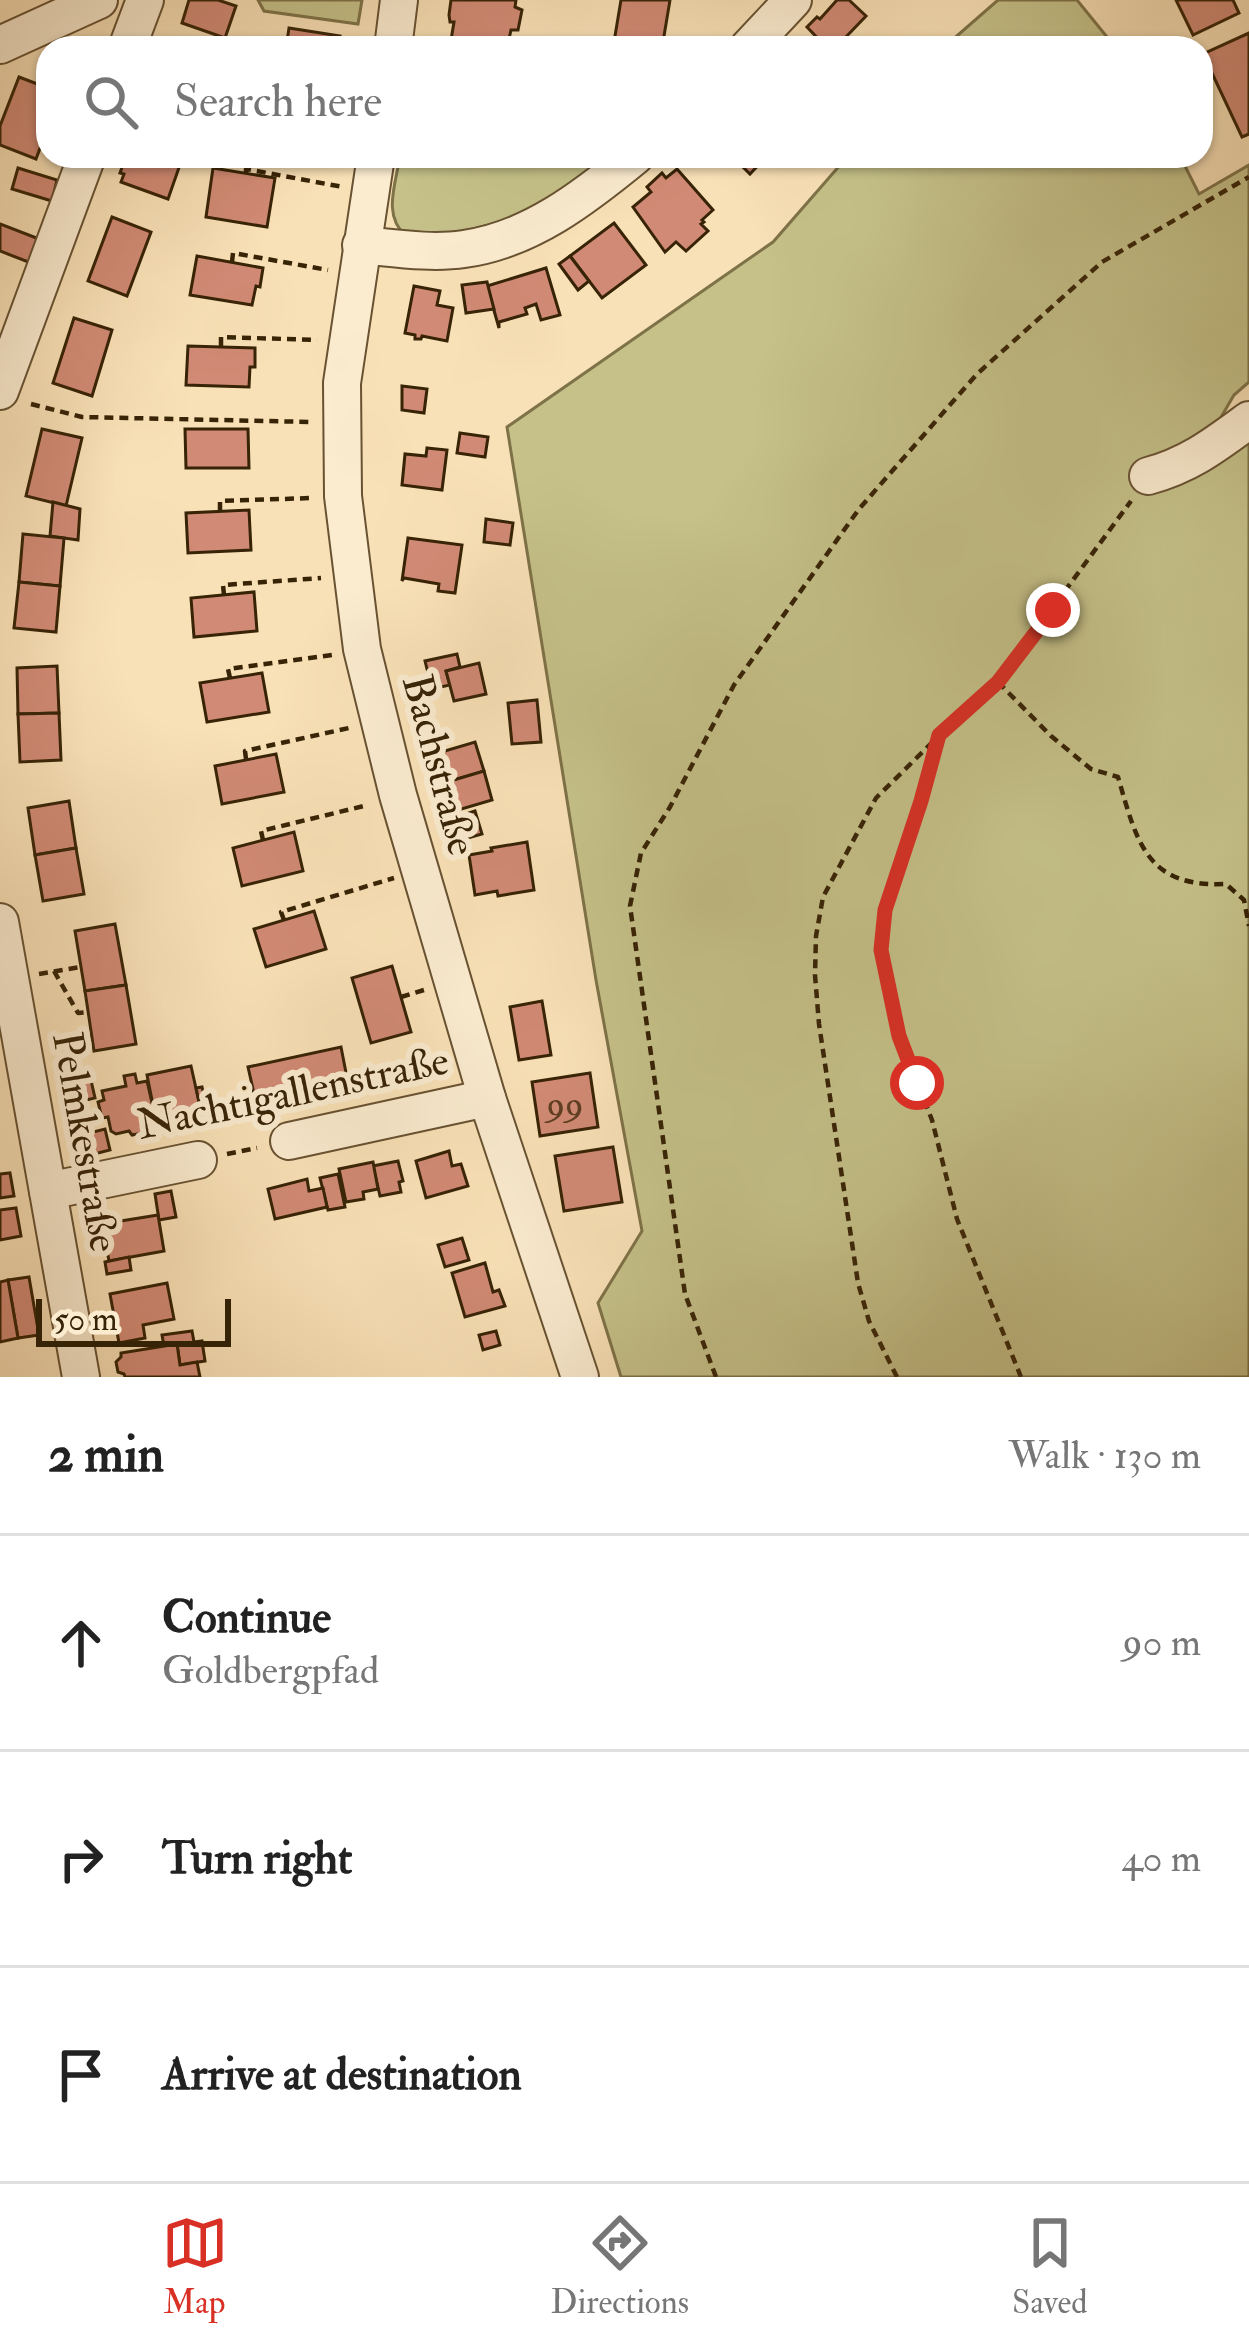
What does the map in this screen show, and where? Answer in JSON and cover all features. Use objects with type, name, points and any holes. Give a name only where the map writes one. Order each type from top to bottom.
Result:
[{"type":"street","points":[[0,45],[99,0]]},
{"type":"street","points":[[132,36],[145,0]]},
{"type":"street","points":[[394,36],[399,0]]},
{"type":"street","points":[[759,36],[793,0]]},
{"type":"street","points":[[11,396],[83,168]]},
{"type":"street","name":"Bachstraße","points":[[374,168],[342,383],[341,422],[345,516],[362,649],[398,795],[487,1098],[580,1377]]},
{"type":"street","points":[[361,245],[461,250],[489,244],[551,218],[620,168]]},
{"type":"street","points":[[1148,476],[1195,459],[1249,420]]},
{"type":"street","name":"Pelmkestraße","points":[[0,922],[81,1377]]},
{"type":"street","name":"Nachtigallenstraße","points":[[289,1142],[487,1098]]},
{"type":"street","name":"Nachtigallenstraße","points":[[47,1191],[198,1160]]},
{"type":"path","points":[[246,173],[247,169],[343,187]]},
{"type":"path","points":[[716,1377],[685,1294],[630,906],[640,853],[760,645],[860,509],[977,374],[1102,262],[1249,177]]},
{"type":"path","points":[[232,262],[233,253],[328,270]]},
{"type":"path","points":[[221,346],[221,337],[317,340]]},
{"type":"path","points":[[11,396],[82,418],[219,425],[341,422]]},
{"type":"path","points":[[897,1377],[869,1322],[858,1283],[819,1024],[816,936],[823,897],[876,798],[998,682],[1148,476]]},
{"type":"path","points":[[220,511],[220,501],[316,498]]},
{"type":"path","points":[[224,595],[223,585],[326,578]]},
{"type":"path","points":[[230,678],[229,668],[338,654]]},
{"type":"path","points":[[998,682],[1091,769],[1118,777],[1144,852],[1162,871],[1200,885],[1226,884],[1244,900],[1249,926]]},
{"type":"path","points":[[247,759],[245,751],[357,727]]},
{"type":"path","points":[[939,735],[885,910],[881,950],[899,1036],[932,1120],[957,1219],[1021,1377]]},
{"type":"path","points":[[263,840],[261,831],[377,802]]},
{"type":"path","points":[[284,920],[281,912],[399,876]]},
{"type":"path","points":[[10,979],[80,967]]},
{"type":"path","points":[[54,971],[78,1013],[88,1012]]},
{"type":"path","points":[[401,997],[431,988]]},
{"type":"path","name":"Nachtigallenstraße","points":[[198,1160],[289,1142]]},
{"type":"shaded area","points":[[258,0],[362,0],[358,24],[264,11]]},
{"type":"shaded area","points":[[998,0],[1077,0],[1106,36],[957,36]]},
{"type":"shaded area","points":[[1249,165],[1249,382],[1234,395],[1210,436],[1249,440],[1249,1377],[621,1377],[598,1303],[642,1231],[596,980],[507,427],[773,242],[838,168],[1186,168],[1199,194]]},
{"type":"shaded area","points":[[398,168],[593,168],[526,215],[439,238],[406,236],[394,219]]},
{"type":"building","points":[[189,0],[218,0],[236,6],[226,36],[182,23]]},
{"type":"building","points":[[451,0],[516,0],[515,7],[522,10],[518,30],[511,30],[510,36],[452,36],[454,22],[449,15]]},
{"type":"building","points":[[621,0],[670,0],[664,36],[615,36]]},
{"type":"building","points":[[837,0],[849,0],[866,16],[847,36],[816,36],[807,27]]},
{"type":"building","points":[[1176,0],[1233,0],[1239,13],[1193,35]]},
{"type":"building","points":[[289,28],[340,36],[288,36]]},
{"type":"building","points":[[1249,33],[1249,134],[1242,137],[1213,75],[1213,49]]},
{"type":"building","points":[[19,77],[36,83],[36,159],[0,145],[0,126]]},
{"type":"building","points":[[18,168],[57,180],[52,201],[12,189]]},
{"type":"building","points":[[122,168],[179,168],[168,199],[121,182],[124,174]]},
{"type":"building","points":[[213,168],[275,178],[267,227],[206,217]]},
{"type":"building","points":[[677,169],[713,210],[701,224],[708,231],[686,251],[676,242],[665,252],[633,207],[651,192],[647,187],[662,173],[666,178]]},
{"type":"building","points":[[112,217],[151,232],[127,296],[88,281]]},
{"type":"building","points":[[614,223],[646,265],[602,298],[570,256]]},
{"type":"building","points":[[0,224],[39,239],[31,263],[0,251]]},
{"type":"building","points":[[197,256],[263,268],[252,305],[190,295]]},
{"type":"building","points":[[570,256],[589,281],[578,290],[559,264]]},
{"type":"building","points":[[546,268],[560,315],[541,320],[536,304],[525,308],[527,314],[499,322],[499,328],[487,286]]},
{"type":"building","points":[[487,282],[494,309],[466,313],[462,285]]},
{"type":"building","points":[[414,286],[440,291],[437,305],[453,308],[447,341],[415,339],[405,333]]},
{"type":"building","points":[[74,318],[112,330],[92,396],[53,383]]},
{"type":"building","points":[[188,346],[255,348],[249,387],[186,385]]},
{"type":"building","points":[[402,386],[427,389],[424,413],[402,410]]},
{"type":"building","points":[[42,429],[82,438],[66,506],[26,496]]},
{"type":"building","points":[[185,429],[248,429],[249,468],[186,468]]},
{"type":"building","points":[[460,433],[488,437],[485,457],[457,453]]},
{"type":"building","points":[[427,448],[447,450],[442,490],[402,485],[405,454],[426,456]]},
{"type":"building","points":[[53,502],[80,509],[78,540],[50,536]]},
{"type":"building","points":[[249,510],[251,550],[188,553],[186,513]]},
{"type":"building","points":[[486,519],[513,523],[510,545],[484,542]]},
{"type":"building","points":[[23,534],[64,538],[60,586],[19,582]]},
{"type":"building","points":[[408,538],[462,545],[455,593],[438,591],[439,584],[402,581]]},
{"type":"building","points":[[19,582],[60,586],[56,632],[14,628]]},
{"type":"building","points":[[254,592],[257,631],[194,637],[191,598]]},
{"type":"building","points":[[457,654],[460,667],[446,671],[450,685],[432,689],[425,661]]},
{"type":"building","points":[[479,663],[486,694],[454,701],[446,671]]},
{"type":"building","points":[[57,666],[59,713],[18,714],[17,668]]},
{"type":"building","points":[[262,673],[269,712],[207,722],[200,683]]},
{"type":"building","points":[[537,700],[541,742],[512,744],[508,703]]},
{"type":"building","points":[[59,713],[61,760],[20,762],[18,714]]},
{"type":"building","points":[[475,742],[484,771],[447,782],[438,753]]},
{"type":"building","points":[[276,754],[284,792],[222,804],[215,766]]},
{"type":"building","points":[[484,771],[492,800],[455,811],[447,782]]},
{"type":"building","points":[[69,801],[76,848],[35,855],[28,808]]},
{"type":"building","points":[[475,811],[482,834],[461,840],[454,818]]},
{"type":"building","points":[[294,832],[303,871],[242,886],[233,848]]},
{"type":"building","points":[[527,842],[534,890],[475,895],[469,855]]},
{"type":"building","points":[[76,848],[84,894],[43,901],[35,855]]},
{"type":"building","points":[[314,911],[326,949],[266,967],[254,929]]},
{"type":"building","points":[[115,924],[126,985],[85,991],[75,931]]},
{"type":"building","points":[[392,966],[411,1032],[371,1043],[352,978]]},
{"type":"building","points":[[126,985],[136,1044],[94,1051],[85,991]]},
{"type":"building","points":[[542,1001],[551,1055],[519,1060],[510,1007]]},
{"type":"building","points":[[341,1047],[349,1088],[257,1107],[248,1067]]},
{"type":"building","points":[[191,1066],[201,1111],[188,1118],[189,1124],[157,1125],[147,1075]]},
{"type":"building","points":[[590,1073],[598,1127],[540,1136],[532,1082]]},
{"type":"building","points":[[135,1074],[137,1083],[147,1081],[157,1125],[144,1127],[143,1133],[116,1134],[108,1117],[102,1118],[98,1102],[104,1100],[102,1091],[126,1086],[124,1076]]},
{"type":"building","points":[[90,1076],[95,1098],[74,1103],[69,1081]]},
{"type":"building","points":[[202,1087],[214,1116],[198,1120],[196,1088]]},
{"type":"building","points":[[105,1129],[110,1150],[79,1158],[73,1137]]},
{"type":"building","points":[[613,1147],[622,1202],[564,1211],[555,1156]]},
{"type":"building","points":[[449,1151],[452,1166],[461,1164],[468,1186],[426,1198],[416,1161]]},
{"type":"building","points":[[398,1161],[401,1192],[380,1196],[373,1166]]},
{"type":"building","points":[[373,1162],[378,1189],[363,1192],[364,1199],[346,1202],[339,1169]]},
{"type":"building","points":[[10,1173],[14,1196],[0,1198],[0,1174]]},
{"type":"building","points":[[338,1174],[345,1207],[328,1210],[320,1178]]},
{"type":"building","points":[[307,1179],[309,1191],[323,1188],[327,1207],[275,1219],[268,1189]]},
{"type":"building","points":[[171,1191],[176,1217],[159,1220],[155,1194]]},
{"type":"building","points":[[16,1208],[21,1236],[0,1240],[0,1210]]},
{"type":"building","points":[[158,1215],[164,1251],[109,1261],[102,1224]]},
{"type":"building","points":[[462,1238],[469,1260],[445,1267],[438,1245]]},
{"type":"building","points":[[129,1257],[131,1270],[107,1274],[105,1262]]},
{"type":"building","points":[[485,1263],[493,1292],[499,1290],[505,1306],[465,1317],[452,1273]]},
{"type":"building","points":[[29,1277],[39,1335],[18,1338],[8,1280]]},
{"type":"building","points":[[8,1280],[18,1338],[0,1342],[0,1282]]},
{"type":"building","points":[[167,1283],[174,1319],[143,1325],[145,1338],[119,1343],[110,1294]]},
{"type":"building","points":[[192,1331],[194,1342],[202,1341],[205,1361],[180,1365],[177,1344],[164,1346],[162,1335]]},
{"type":"building","points":[[496,1331],[500,1345],[483,1350],[479,1335]]},
{"type":"building","points":[[177,1344],[180,1365],[197,1362],[200,1377],[125,1377],[118,1372],[121,1353]]},
{"type":"route","points":[[917,1083],[899,1036],[881,950],[885,910],[939,735],[998,682],[1053,610]]}]
